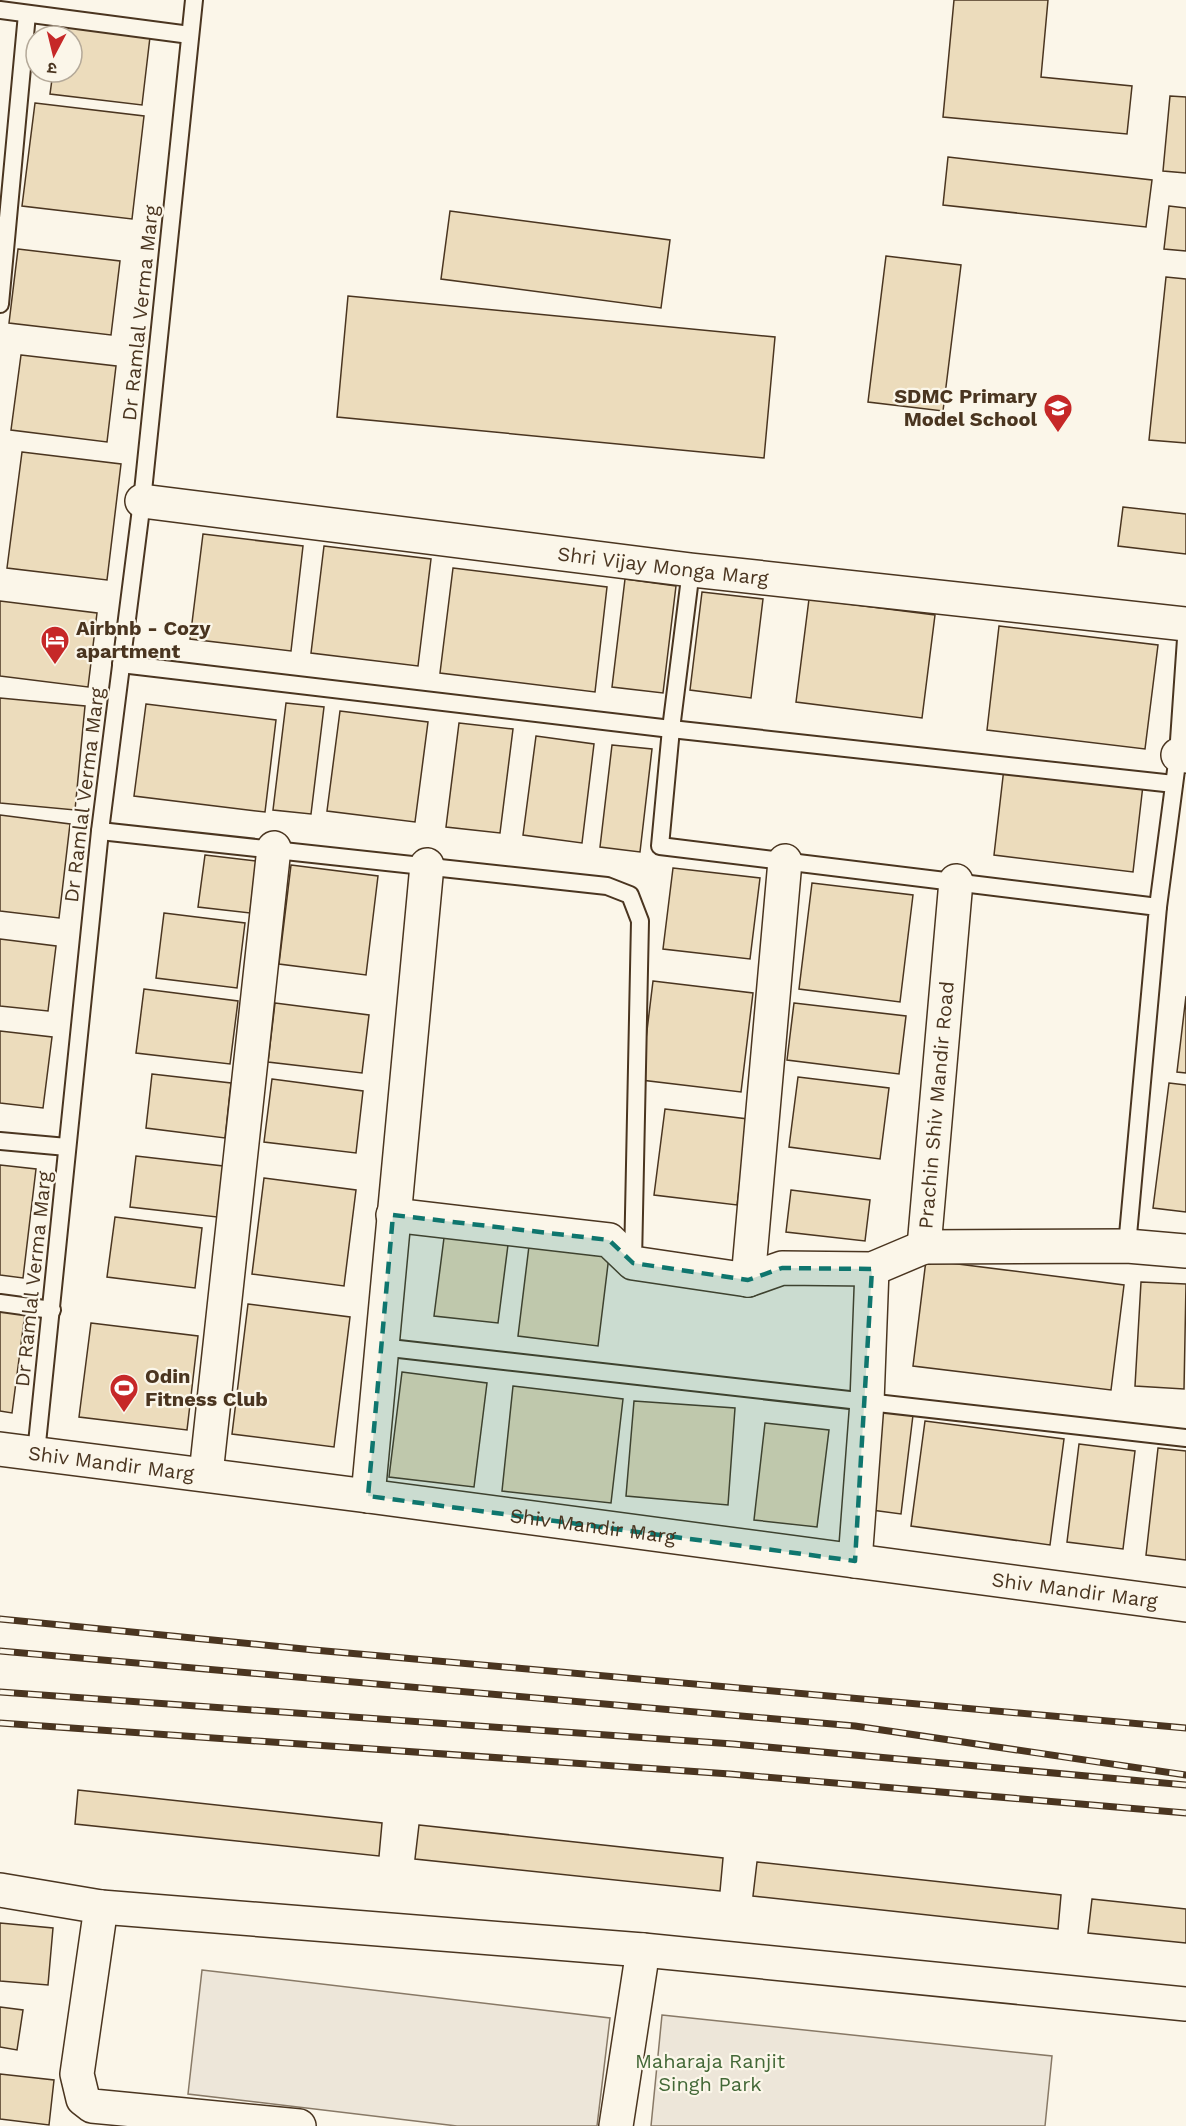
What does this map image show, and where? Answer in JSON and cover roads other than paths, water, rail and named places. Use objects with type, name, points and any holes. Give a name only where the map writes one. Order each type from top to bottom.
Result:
[{"type":"street","name":"Shri Vijay Monga Marg","points":[[142,501],[691,570],[1186,624]]},
{"type":"street","points":[[206,1474],[274,848]]},
{"type":"street","points":[[748,1280],[785,861]]},
{"type":"street","points":[[368,1496],[427,865]]},
{"type":"street","name":"Prachin Shiv Mandir Road","points":[[956,881],[924,1247],[1127,1246],[1186,1251]]},
{"type":"street","points":[[393,1215],[609,1240],[633,1263],[748,1280],[782,1268],[872,1269],[924,1247]]},
{"type":"street","points":[[855,1561],[867,1402],[872,1269]]},
{"type":"street","name":"Shiv Mandir Marg","points":[[0,1449],[206,1474],[1186,1605]]},
{"type":"street","points":[[0,1890],[101,1907],[643,1950],[1186,2004]]},
{"type":"street","points":[[101,1907],[77,2074],[83,2099],[92,2106],[299,2126]]},
{"type":"street","points":[[616,2126],[643,1950]]},
{"type":"lane","name":"Dr Ramlal Verma Marg","points":[[36,1453],[99,831],[142,501],[194,0]]},
{"type":"lane","points":[[0,10],[190,35]]},
{"type":"lane","points":[[0,304],[27,14]]},
{"type":"lane","points":[[691,570],[671,729],[660,846],[1158,907]]},
{"type":"lane","points":[[1127,1246],[1158,907],[1179,765],[1186,639]]},
{"type":"lane","points":[[121,664],[671,729],[1179,765]]},
{"type":"lane","points":[[99,831],[607,885],[630,895],[640,921],[633,1263]]},
{"type":"lane","points":[[0,1140],[68,1147]]},
{"type":"lane","points":[[0,1304],[52,1310]]},
{"type":"lane","points":[[381,1347],[1186,1438]]},
{"type":"railway","points":[[0,1619],[314,1650],[1186,1728]]},
{"type":"railway","points":[[0,1651],[855,1726],[1186,1775]]},
{"type":"railway","points":[[0,1692],[733,1744],[1186,1785]]},
{"type":"railway","points":[[0,1723],[730,1774],[1186,1813]]},
{"type":"place","name":"SDMC Primary Model School","points":[[1058,434]]},
{"type":"place","name":"Airbnb - Cozy apartment","points":[[55,666]]},
{"type":"place","name":"Odin Fitness Club","points":[[124,1414]]},
{"type":"park label","name":"Maharaja Ranjit Singh Park","points":[[710,2072]]}]
